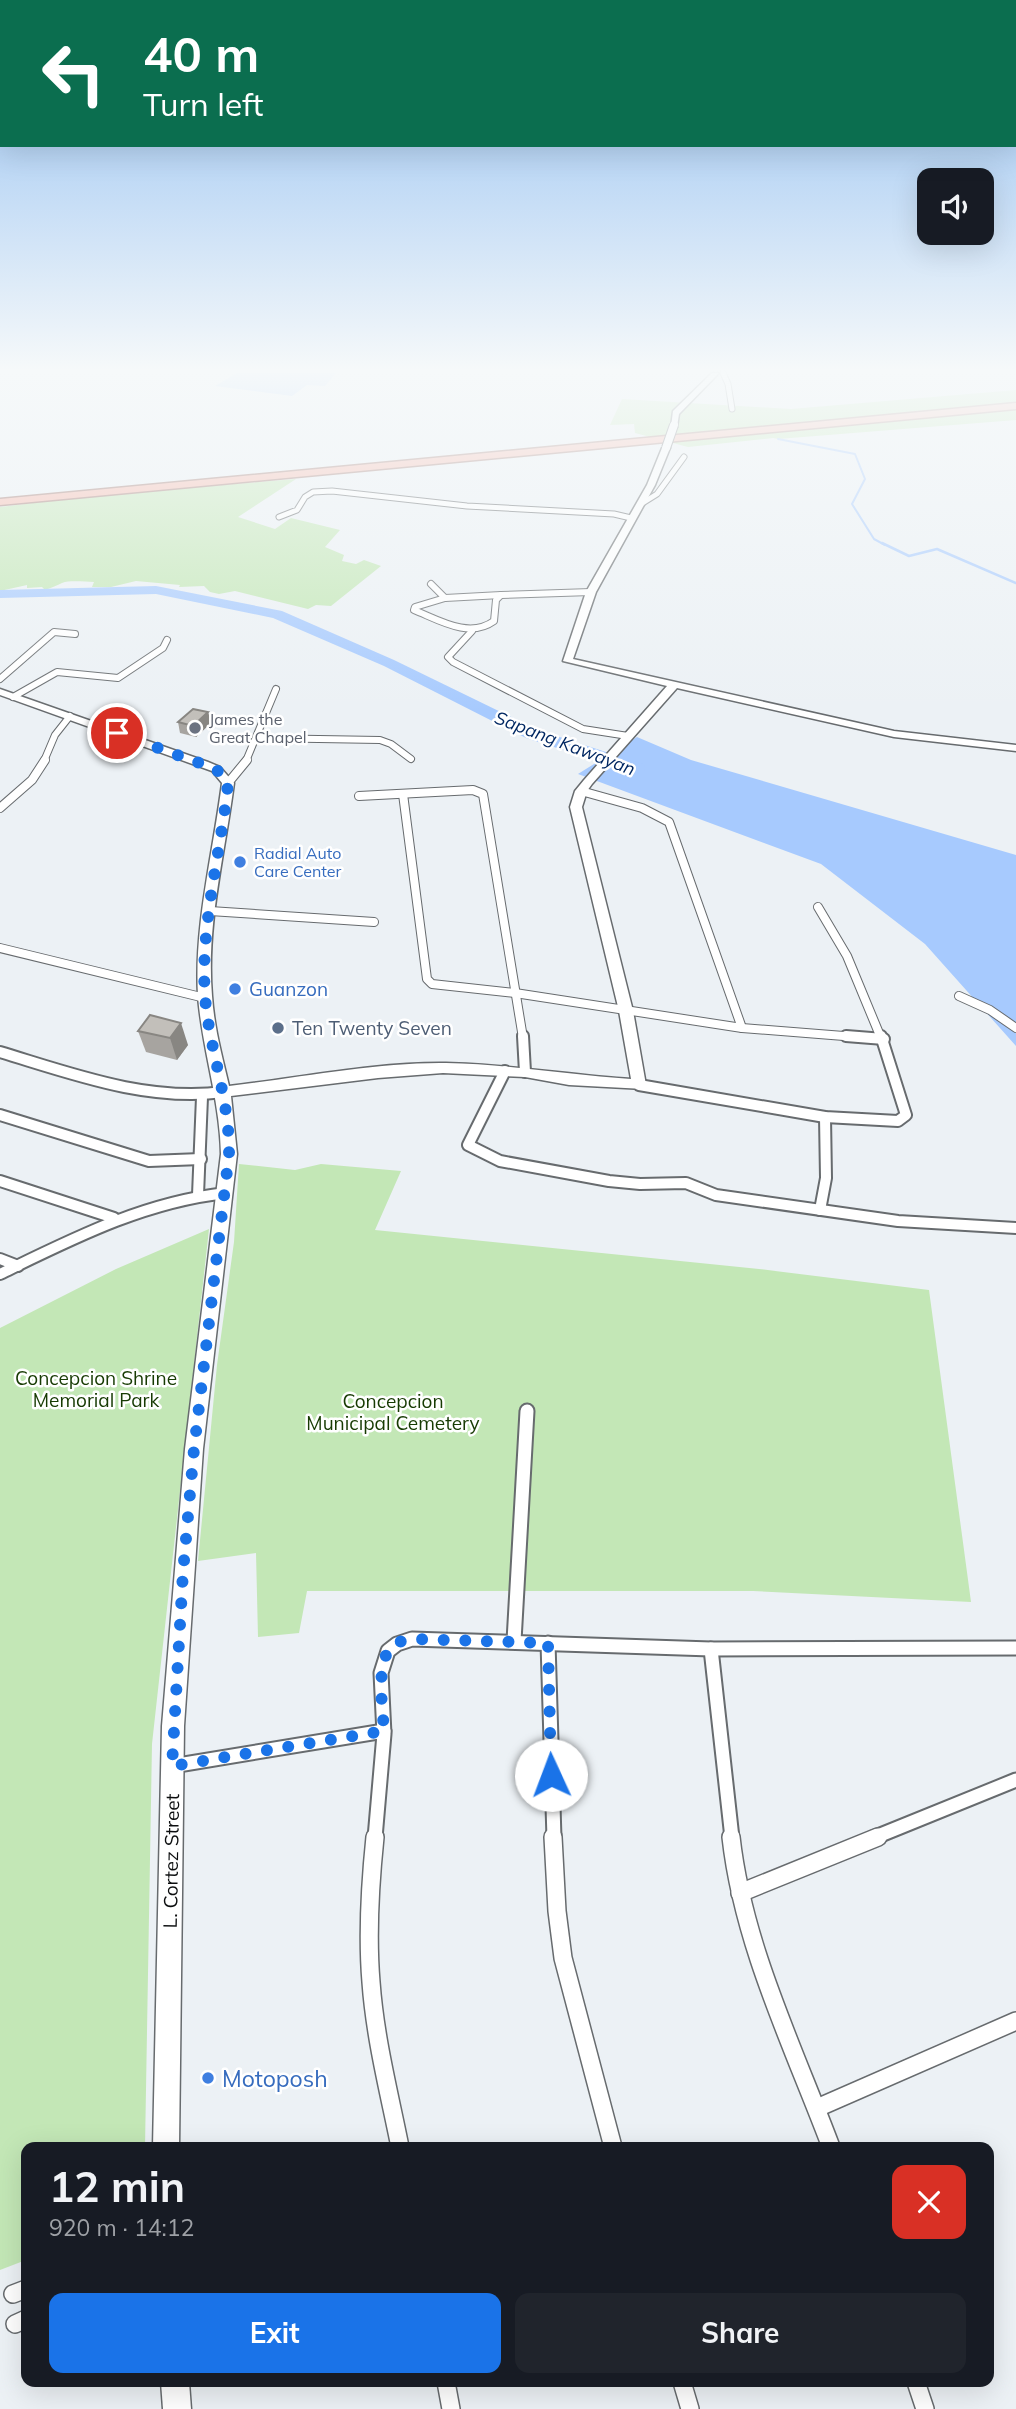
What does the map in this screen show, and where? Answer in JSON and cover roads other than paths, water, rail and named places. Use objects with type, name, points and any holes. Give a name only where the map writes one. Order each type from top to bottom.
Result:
[{"type":"highway","points":[[0,497],[127,485]]},
{"type":"highway","points":[[0,502],[172,485]]},
{"type":"street","points":[[641,505],[650,485]]},
{"type":"street","points":[[663,485],[631,517],[591,592],[568,661],[894,734],[1016,748]]},
{"type":"street","points":[[279,517],[297,510],[305,496],[313,492],[332,491],[467,506],[631,517]]},
{"type":"street","points":[[431,584],[445,598]]},
{"type":"street","points":[[501,595],[496,600],[494,621],[482,629],[472,631],[414,610],[415,607],[445,598],[501,595],[591,592]]},
{"type":"street","points":[[472,631],[448,657],[453,662],[583,729],[626,739]]},
{"type":"street","points":[[0,679],[54,632],[75,634]]},
{"type":"street","points":[[57,672],[118,678],[163,648],[167,640]]},
{"type":"street","points":[[13,697],[57,672],[65,663]]},
{"type":"street","points":[[639,1086],[626,1011],[576,807],[584,787],[674,685]]},
{"type":"street","points":[[0,692],[204,764],[216,769],[228,783],[238,775],[257,738],[267,705],[276,689]]},
{"type":"street","points":[[0,808],[38,772],[46,758],[55,730],[70,716]]},
{"type":"street","points":[[257,738],[380,740],[391,744],[411,759]]},
{"type":"street","name":"L. Cortez Street","points":[[166,2142],[172,1766],[183,1572],[194,1449],[226,1193],[230,1131],[205,998],[205,942],[223,835],[228,783]]},
{"type":"street","points":[[584,787],[642,808],[669,822],[742,1028]]},
{"type":"street","points":[[359,796],[473,790],[483,794],[522,1028],[525,1072]]},
{"type":"street","points":[[403,794],[428,979],[438,986],[515,993],[742,1028],[884,1040]]},
{"type":"street","points":[[0,1052],[159,1095],[202,1097],[378,1073],[443,1068],[525,1072],[569,1080],[639,1086],[825,1116],[888,1121],[903,1118],[906,1115],[884,1040],[840,941],[818,907]]},
{"type":"street","points":[[210,911],[374,922]]},
{"type":"street","points":[[0,948],[205,998]]},
{"type":"street","points":[[958,996],[990,1010],[1016,1028]]},
{"type":"street","points":[[505,1071],[500,1090],[474,1128],[468,1145],[481,1154],[500,1161],[609,1181],[640,1184],[686,1183],[716,1195],[898,1221],[1016,1228]]},
{"type":"street","points":[[198,1195],[202,1097]]},
{"type":"street","points":[[0,1115],[149,1161],[201,1158]]},
{"type":"street","points":[[820,1210],[826,1178],[825,1116]]},
{"type":"street","points":[[0,1181],[114,1218]]},
{"type":"street","points":[[0,1274],[114,1218],[198,1195],[226,1193]]},
{"type":"street","points":[[0,1259],[18,1266]]},
{"type":"street","points":[[514,1642],[527,1411]]},
{"type":"street","points":[[399,2142],[378,2032],[369,1952],[370,1902],[384,1731],[382,1667],[386,1653],[396,1643],[412,1639],[711,1649],[1016,1648]]},
{"type":"street","points":[[548,1643],[557,1911],[563,1958],[612,2142]]},
{"type":"street","points":[[711,1649],[740,1893],[750,1932],[829,2142]]},
{"type":"street","points":[[172,1766],[384,1731]]},
{"type":"street","points":[[740,1893],[1016,1780]]},
{"type":"street","points":[[817,2108],[1016,2021]]},
{"type":"street","points":[[175,2387],[177,2409]]},
{"type":"street","points":[[447,2387],[451,2409]]},
{"type":"street","points":[[683,2387],[690,2409]]},
{"type":"street","points":[[918,2387],[925,2409]]},
{"type":"water","points":[[637,737],[691,760],[1016,855],[1016,1046],[925,944],[821,864],[578,774]]},
{"type":"waterway","points":[[862,485],[852,504],[874,539],[885,545]]},
{"type":"waterway","points":[[882,543],[909,556],[937,549],[1016,583]]},
{"type":"waterway","name":"Sapang Kawayan","points":[[0,594],[156,590],[277,614],[389,663],[532,734],[637,768]]},
{"type":"place","name":"James the Great Chapel","points":[[195,728]]},
{"type":"place","name":"Radial Auto Care Center","points":[[240,862]]},
{"type":"place","name":"Guanzon","points":[[235,989]]},
{"type":"place","name":"Ten Twenty Seven","points":[[278,1028]]},
{"type":"place","name":"Motoposh","points":[[208,2078]]},
{"type":"park label","name":"Concepcion Shrine Memorial Park","points":[[96,1389]]},
{"type":"park label","name":"Concepcion Municipal Cemetery","points":[[393,1412]]}]
